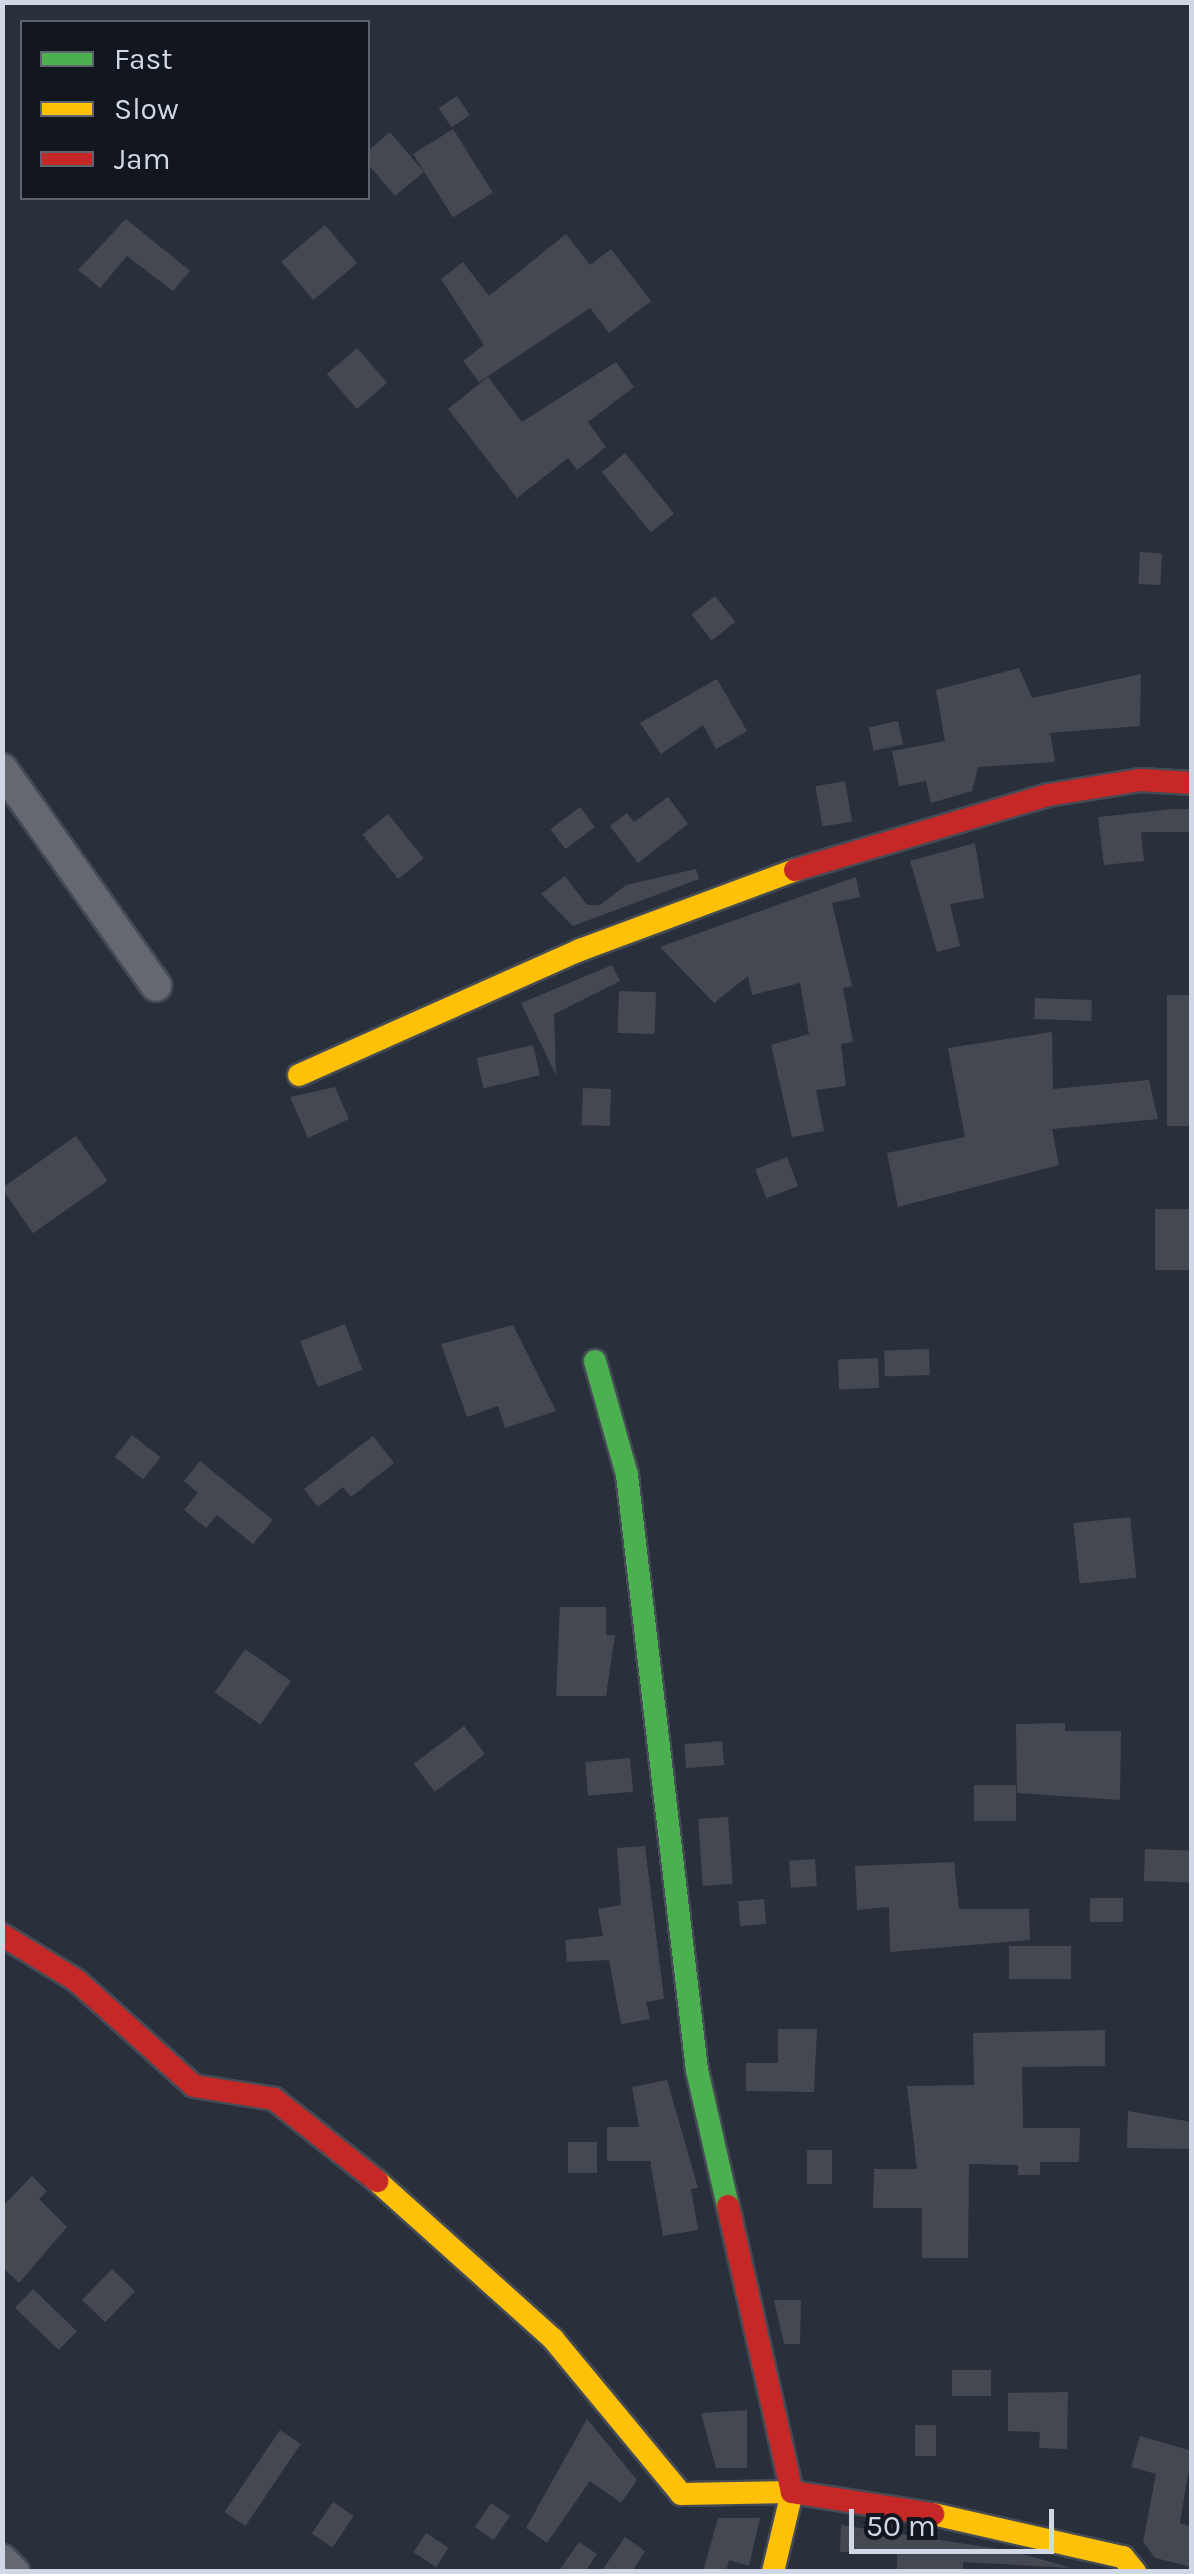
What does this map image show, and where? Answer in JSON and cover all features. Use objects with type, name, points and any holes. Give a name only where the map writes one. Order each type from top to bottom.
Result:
[{"type":"street","points":[[2,769],[156,986]]},
{"type":"street","points":[[299,1075],[580,950],[812,864],[1048,795],[1141,780],[1192,784]]},
{"type":"street","points":[[595,1361],[627,1476],[697,2070],[792,2492],[772,2572]]},
{"type":"street","points":[[2,1934],[77,1981],[194,2086],[274,2099],[442,2232],[553,2339],[681,2494],[792,2492],[1017,2527],[1141,2570]]},
{"type":"street","points":[[2,2560],[14,2572]]},
{"type":"building","points":[[457,96],[470,115],[452,127],[439,108]]},
{"type":"building","points":[[453,129],[493,193],[453,218],[413,154]]},
{"type":"building","points":[[390,132],[424,172],[395,196],[370,166],[370,149]]},
{"type":"building","points":[[126,219],[190,271],[173,291],[127,256],[100,288],[78,270]]},
{"type":"building","points":[[325,225],[357,263],[313,300],[281,262]]},
{"type":"building","points":[[566,234],[590,265],[611,249],[651,301],[609,333],[590,308],[479,382],[463,361],[484,345],[441,279],[463,262],[489,296]]},
{"type":"building","points":[[357,348],[387,383],[357,409],[327,374]]},
{"type":"building","points":[[616,362],[634,387],[588,422],[606,447],[577,470],[568,458],[517,498],[448,409],[488,377],[522,422]]},
{"type":"building","points":[[625,453],[674,514],[651,532],[602,472]]},
{"type":"building","points":[[1140,552],[1162,553],[1160,585],[1138,584]]},
{"type":"building","points":[[715,596],[735,622],[712,640],[691,614]]},
{"type":"building","points":[[1019,668],[1032,698],[1141,674],[1140,726],[1050,733],[1055,762],[978,767],[972,791],[931,803],[926,781],[899,786],[892,751],[945,741],[936,690]]},
{"type":"building","points":[[717,679],[747,731],[716,749],[703,725],[661,754],[640,723]]},
{"type":"building","points":[[898,721],[903,744],[874,751],[869,727]]},
{"type":"building","points":[[845,781],[852,821],[823,827],[815,786]]},
{"type":"building","points":[[668,797],[688,824],[638,863],[610,826],[627,813],[634,822]]},
{"type":"building","points":[[580,807],[595,827],[565,849],[550,829]]},
{"type":"building","points":[[1192,809],[1192,832],[1141,832],[1144,861],[1104,865],[1098,817]]},
{"type":"building","points":[[388,814],[424,858],[398,879],[362,835]]},
{"type":"building","points":[[975,843],[984,898],[950,904],[960,946],[937,952],[910,861]]},
{"type":"building","points":[[696,869],[699,879],[573,926],[541,894],[565,876],[587,905],[600,905],[626,885]]},
{"type":"building","points":[[856,877],[860,897],[832,903],[852,986],[843,988],[853,1042],[841,1044],[846,1086],[816,1090],[824,1131],[792,1137],[771,1045],[809,1034],[800,983],[752,995],[748,976],[714,1003],[660,947]]},
{"type":"building","points":[[612,965],[620,981],[554,1014],[556,1075],[521,1003]]},
{"type":"building","points":[[619,991],[656,992],[655,1034],[618,1033]]},
{"type":"building","points":[[1167,995],[1189,995],[1189,1126],[1167,1126]]},
{"type":"building","points":[[1035,998],[1092,1000],[1091,1021],[1034,1019]]},
{"type":"building","points":[[1052,1032],[1053,1089],[1149,1080],[1158,1119],[1052,1129],[1059,1165],[898,1207],[887,1153],[965,1137],[948,1048]]},
{"type":"building","points":[[533,1045],[540,1075],[483,1088],[476,1058]]},
{"type":"building","points":[[335,1087],[349,1119],[308,1138],[290,1097]]},
{"type":"building","points":[[583,1088],[611,1089],[610,1126],[582,1125]]},
{"type":"building","points":[[76,1136],[108,1181],[33,1233],[2,1188]]},
{"type":"building","points":[[787,1157],[798,1186],[766,1198],[755,1169]]},
{"type":"building","points":[[1155,1209],[1192,1209],[1192,1270],[1155,1270]]},
{"type":"building","points":[[345,1324],[363,1370],[318,1387],[300,1341]]},
{"type":"building","points":[[513,1325],[556,1411],[505,1428],[498,1406],[467,1417],[441,1344]]},
{"type":"building","points":[[929,1349],[930,1375],[885,1377],[884,1351]]},
{"type":"building","points":[[878,1358],[879,1388],[839,1389],[838,1359]]},
{"type":"building","points":[[132,1435],[160,1457],[143,1479],[115,1457]]},
{"type":"building","points":[[373,1436],[394,1463],[351,1497],[343,1487],[318,1507],[304,1489]]},
{"type":"building","points":[[200,1461],[273,1520],[253,1544],[217,1515],[206,1528],[184,1510],[198,1493],[184,1481]]},
{"type":"building","points":[[1130,1517],[1136,1578],[1080,1584],[1073,1523]]},
{"type":"building","points":[[560,1607],[606,1607],[606,1635],[615,1635],[606,1696],[556,1696]]},
{"type":"building","points":[[245,1649],[291,1681],[260,1725],[215,1692]]},
{"type":"building","points":[[1065,1723],[1065,1731],[1121,1731],[1120,1800],[1017,1793],[1016,1724]]},
{"type":"building","points":[[464,1726],[485,1754],[435,1792],[414,1764]]},
{"type":"building","points":[[722,1741],[724,1765],[686,1768],[684,1744]]},
{"type":"building","points":[[630,1758],[633,1792],[588,1796],[585,1762]]},
{"type":"building","points":[[974,1785],[1016,1785],[1016,1821],[974,1821]]},
{"type":"building","points":[[728,1817],[733,1884],[703,1886],[698,1819]]},
{"type":"building","points":[[645,1846],[664,1999],[646,2002],[650,2019],[621,2024],[609,1960],[567,1962],[565,1940],[603,1936],[598,1909],[621,1905],[617,1848]]},
{"type":"building","points":[[1145,1849],[1192,1851],[1191,1883],[1144,1881]]},
{"type":"building","points":[[815,1859],[817,1886],[791,1888],[789,1861]]},
{"type":"building","points":[[954,1862],[959,1909],[1029,1909],[1030,1940],[890,1952],[889,1907],[857,1910],[855,1866]]},
{"type":"building","points":[[1090,1898],[1123,1898],[1123,1922],[1090,1922]]},
{"type":"building","points":[[764,1899],[766,1924],[740,1926],[738,1901]]},
{"type":"building","points":[[1009,1946],[1071,1946],[1071,1979],[1009,1979]]},
{"type":"building","points":[[778,2029],[817,2029],[814,2092],[746,2091],[746,2063],[778,2063]]},
{"type":"building","points":[[1105,2030],[1105,2066],[1022,2067],[1023,2128],[1080,2128],[1079,2162],[1040,2162],[1040,2175],[1018,2175],[1018,2165],[969,2164],[968,2258],[922,2258],[922,2208],[873,2208],[874,2169],[917,2169],[907,2086],[974,2085],[973,2033]]},
{"type":"building","points":[[667,2080],[698,2188],[691,2189],[698,2230],[663,2236],[650,2161],[607,2161],[607,2127],[639,2127],[632,2087]]},
{"type":"building","points":[[1128,2111],[1192,2122],[1192,2149],[1127,2148]]},
{"type":"building","points":[[568,2142],[597,2142],[597,2173],[568,2173]]},
{"type":"building","points":[[807,2150],[832,2150],[832,2184],[807,2184]]},
{"type":"building","points":[[32,2176],[47,2191],[39,2199],[67,2227],[19,2283],[2,2267],[2,2207]]},
{"type":"building","points":[[112,2269],[135,2291],[105,2322],[82,2300]]},
{"type":"building","points":[[33,2289],[77,2331],[59,2350],[15,2308]]},
{"type":"building","points":[[774,2300],[801,2300],[800,2344],[784,2344]]},
{"type":"building","points":[[952,2370],[991,2370],[991,2396],[952,2396]]},
{"type":"building","points":[[1068,2392],[1067,2449],[1039,2448],[1040,2432],[1008,2431],[1008,2393]]},
{"type":"building","points":[[747,2410],[747,2468],[716,2468],[701,2413]]},
{"type":"building","points":[[587,2419],[637,2480],[621,2503],[590,2481],[547,2543],[526,2528]]},
{"type":"building","points":[[915,2425],[936,2425],[936,2456],[915,2456]]},
{"type":"building","points":[[280,2430],[301,2444],[245,2526],[225,2512]]},
{"type":"building","points":[[1140,2436],[1192,2451],[1180,2523],[1192,2527],[1192,2567],[1155,2558],[1143,2542],[1156,2474],[1131,2467]]},
{"type":"building","points":[[333,2502],[354,2516],[332,2547],[312,2534]]},
{"type":"building","points":[[491,2503],[510,2516],[494,2540],[475,2527]]},
{"type":"building","points":[[718,2518],[760,2518],[749,2566],[729,2560],[726,2572],[703,2572]]},
{"type":"building","points":[[841,2525],[1012,2551],[1072,2568],[963,2562],[963,2572],[897,2572],[897,2553],[840,2552]]},
{"type":"building","points":[[426,2533],[449,2548],[436,2567],[413,2552]]},
{"type":"building","points":[[625,2537],[645,2551],[632,2572],[601,2572]]},
{"type":"building","points":[[579,2542],[597,2554],[585,2572],[558,2572]]},
{"type":"traffic: fast","points":[[595,1361],[627,1475],[697,2070],[728,2206]]},
{"type":"traffic: slow","points":[[299,1075],[580,950],[795,870]]},
{"type":"traffic: slow","points":[[377,2181],[553,2339],[681,2494],[792,2492],[773,2572]]},
{"type":"traffic: slow","points":[[933,2514],[1123,2557],[1135,2572]]},
{"type":"traffic: jam","points":[[795,870],[1048,795],[1141,780],[1192,783]]},
{"type":"traffic: jam","points":[[2,1935],[77,1981],[194,2086],[274,2099],[377,2181]]},
{"type":"traffic: jam","points":[[728,2206],[792,2492],[933,2514]]}]
